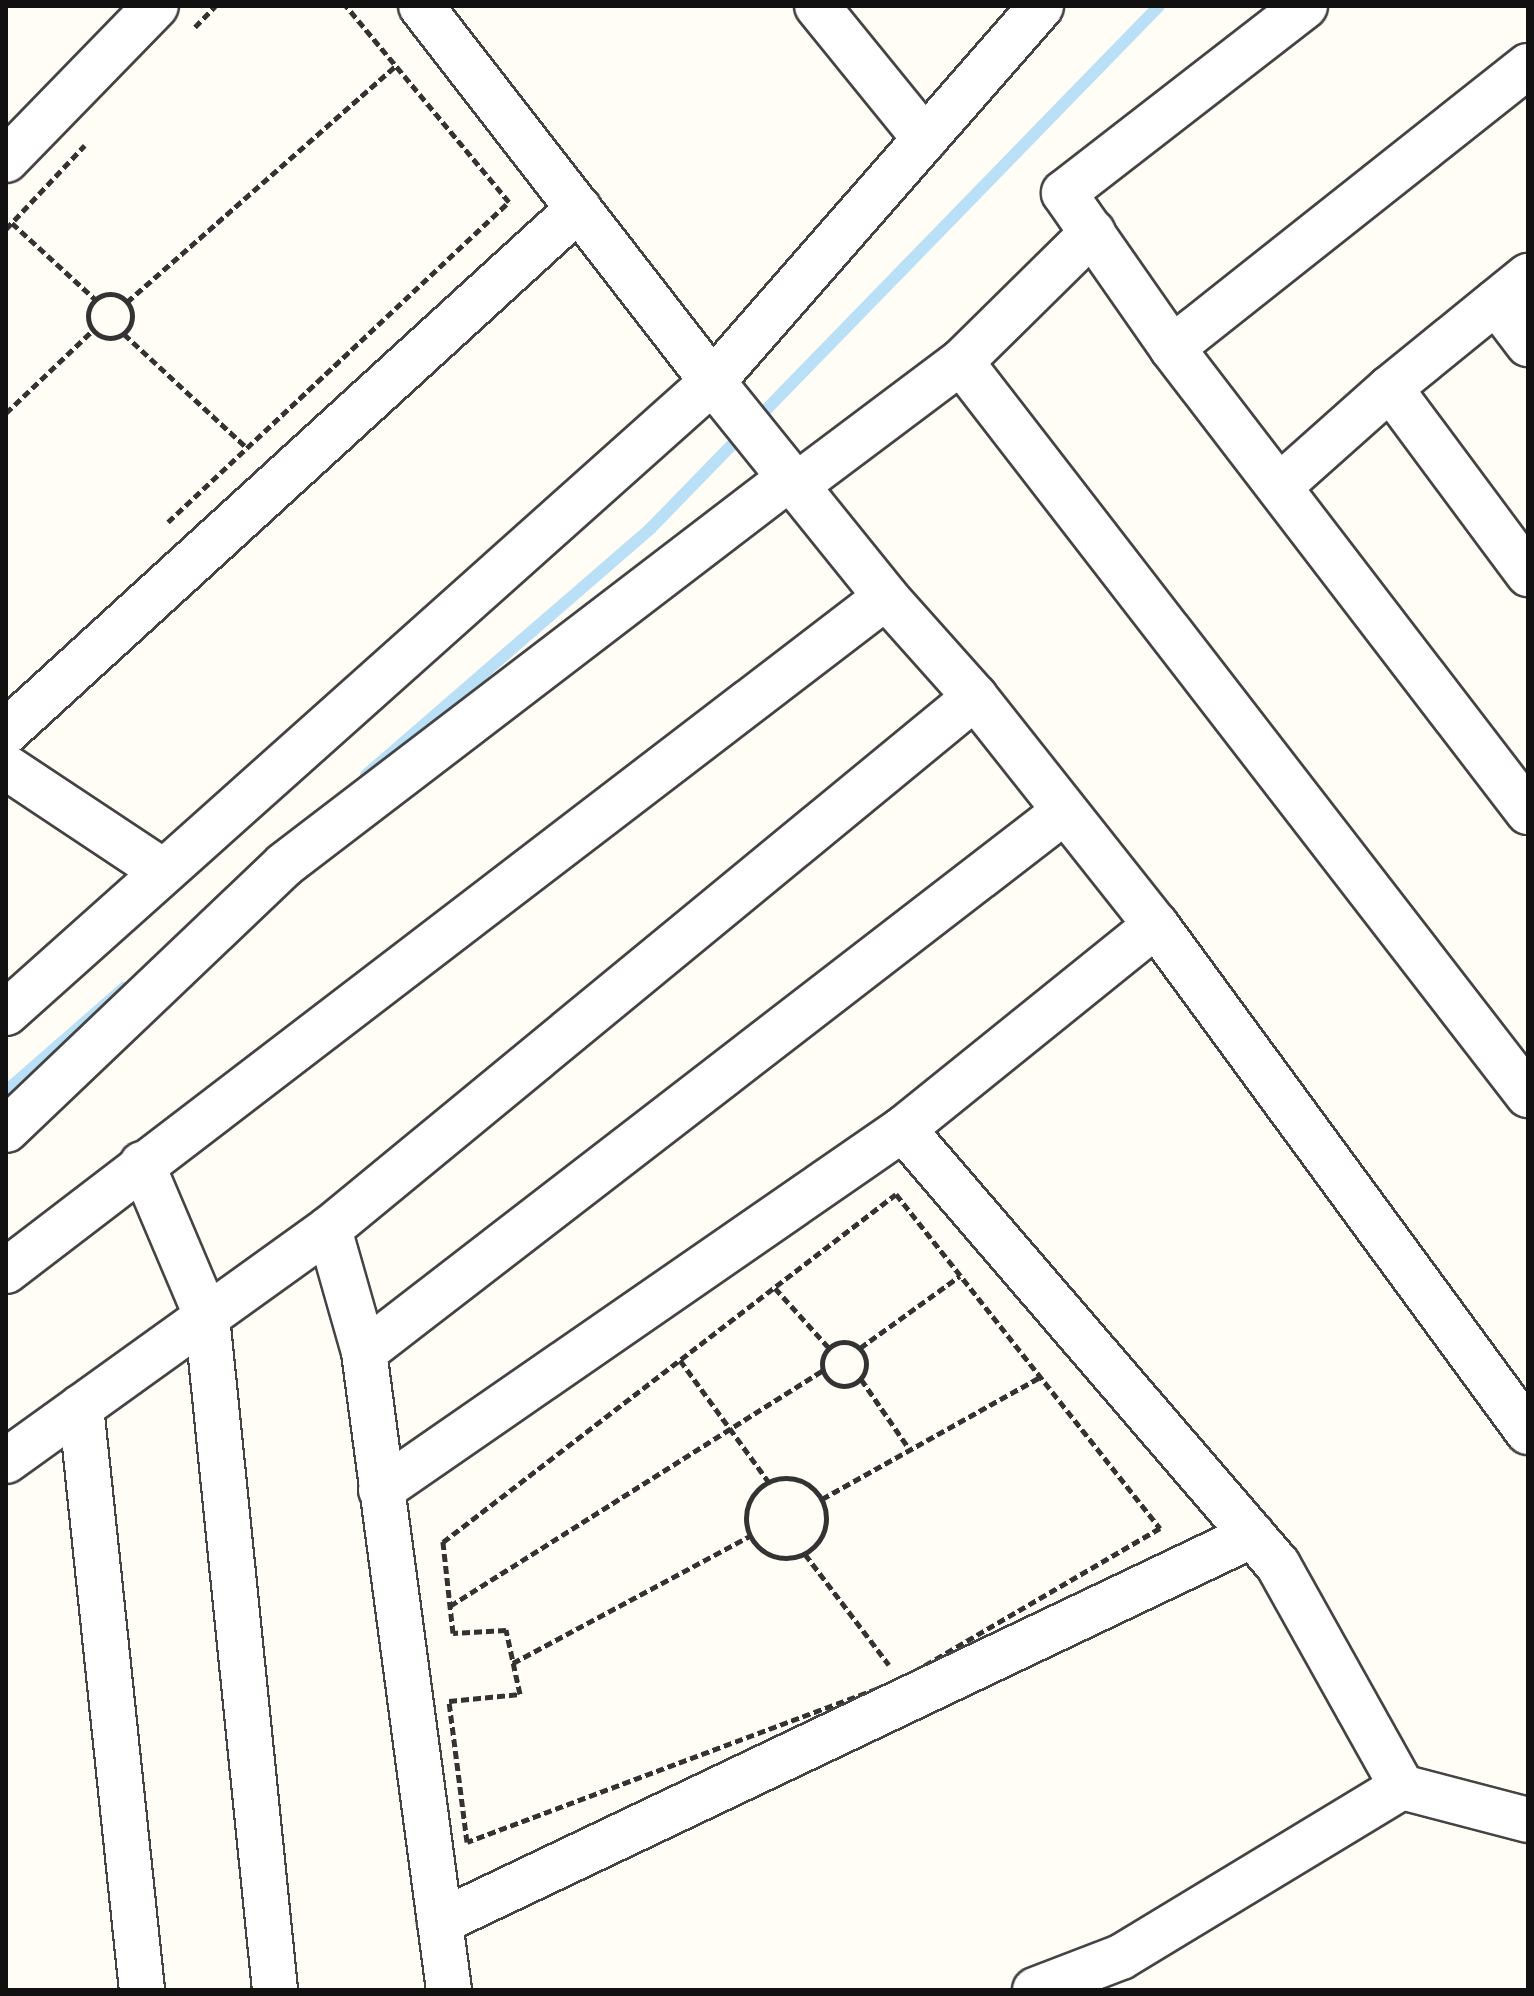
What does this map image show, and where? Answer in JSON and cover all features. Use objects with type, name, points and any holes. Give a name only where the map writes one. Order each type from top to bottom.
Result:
[{"type":"street","points":[[6,160],[156,6]]},
{"type":"street","points":[[421,6],[716,386],[886,597],[975,697],[1156,925],[1528,1432]]},
{"type":"street","points":[[817,6],[925,139]]},
{"type":"street","points":[[6,1013],[161,870],[716,386],[1041,6]]},
{"type":"street","points":[[1305,6],[1064,193],[1172,348],[1528,812]]},
{"type":"street","points":[[1172,348],[1528,66]]},
{"type":"street","points":[[6,732],[579,208]]},
{"type":"street","points":[[6,1130],[284,865],[790,477],[961,362],[1093,232]]},
{"type":"street","points":[[1280,486],[1390,388],[1512,289],[1528,344]]},
{"type":"street","points":[[961,362],[1528,1095]]},
{"type":"street","points":[[1390,388],[1528,574]]},
{"type":"street","points":[[6,1271],[886,597]]},
{"type":"street","points":[[6,1461],[329,1229],[975,697]]},
{"type":"street","points":[[6,767],[161,870]]},
{"type":"street","points":[[364,1352],[1065,811]]},
{"type":"street","points":[[381,1490],[903,1129],[1156,925]]},
{"type":"street","points":[[903,1129],[1278,1565],[1402,1787]]},
{"type":"street","points":[[142,1164],[207,1317],[275,1990]]},
{"type":"street","points":[[329,1229],[364,1352],[449,1990]]},
{"type":"street","points":[[81,1407],[142,1990]]},
{"type":"street","points":[[440,1922],[1253,1535]]},
{"type":"street","points":[[1035,1990],[1121,1957],[1402,1787],[1528,1820]]},
{"type":"path","points":[[155,533],[509,202],[346,6]]},
{"type":"path","points":[[127,302],[396,66]]},
{"type":"path","points":[[12,223],[95,299]]},
{"type":"path","points":[[117,295],[127,302],[132,313],[124,334],[114,339],[92,331],[89,309],[95,299],[117,295]]},
{"type":"path","points":[[6,413],[92,331]]},
{"type":"path","points":[[124,334],[247,448]]},
{"type":"path","points":[[896,1194],[960,1276],[1160,1528],[900,1680],[467,1842],[449,1701],[520,1694],[506,1630],[453,1633],[443,1542],[896,1194]]},
{"type":"path","points":[[860,1348],[960,1276]]},
{"type":"path","points":[[775,1288],[829,1348]]},
{"type":"path","points":[[829,1348],[850,1342],[860,1348],[866,1357],[861,1379],[910,1450]]},
{"type":"path","points":[[450,1606],[823,1370],[829,1348]]},
{"type":"path","points":[[680,1360],[768,1481]]},
{"type":"path","points":[[823,1370],[839,1386],[861,1379]]},
{"type":"path","points":[[822,1499],[1040,1377]]},
{"type":"path","points":[[799,1479],[822,1499],[825,1530],[805,1554],[774,1557],[750,1536],[748,1505],[768,1481],[799,1479]]},
{"type":"path","points":[[513,1663],[750,1536]]},
{"type":"path","points":[[805,1554],[900,1680]]},
{"type":"waterway","points":[[366,775],[651,528],[1159,6]]},
{"type":"waterway","points":[[6,1091],[124,988]]}]
